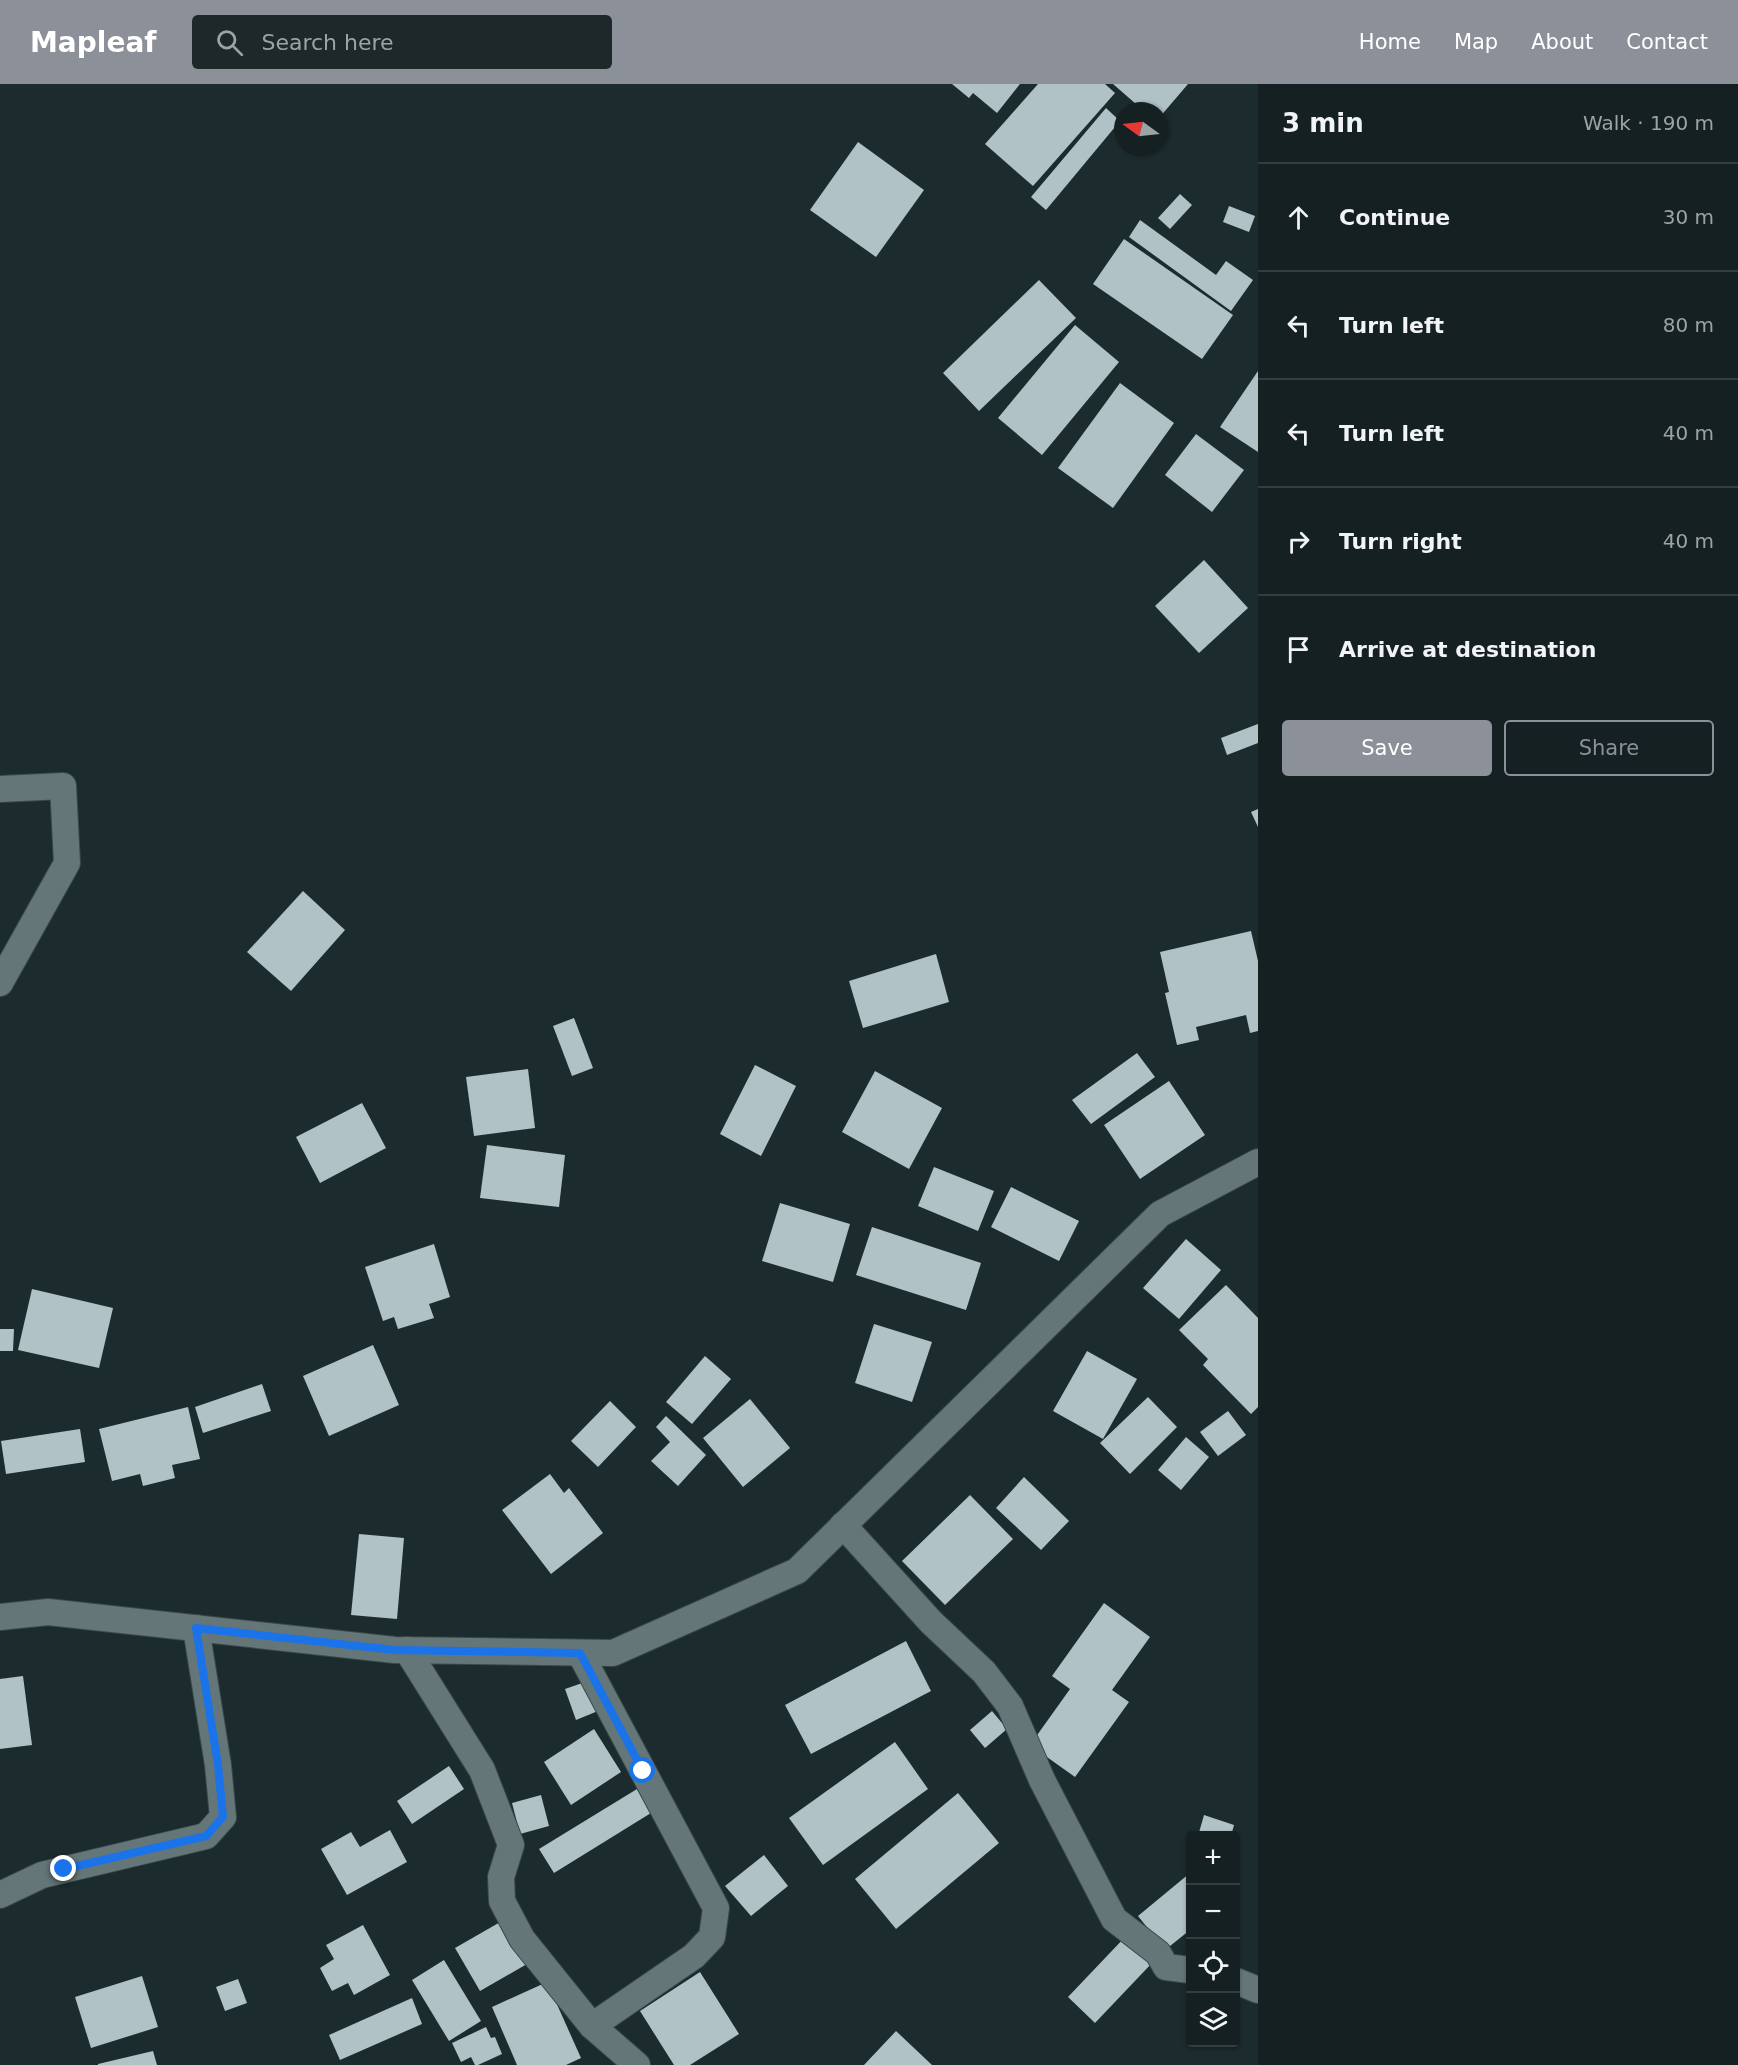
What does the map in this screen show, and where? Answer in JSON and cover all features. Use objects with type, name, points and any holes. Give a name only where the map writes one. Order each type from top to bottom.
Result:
[{"type":"street","points":[[0,789],[63,786],[67,863],[0,982]]},
{"type":"street","points":[[0,1617],[48,1612],[407,1650],[613,1653],[797,1571],[1160,1214],[1258,1162]]},
{"type":"street","points":[[843,1525],[931,1622],[984,1672],[1010,1706],[1042,1780],[1114,1918],[1158,1953],[1166,1967],[1186,1969]]},
{"type":"street","points":[[0,1895],[42,1875],[206,1836],[223,1817],[218,1765],[196,1628]]},
{"type":"street","points":[[407,1650],[482,1770],[511,1845],[501,1877],[502,1901],[522,1939],[592,2026],[637,2065]]},
{"type":"street","points":[[580,1653],[716,1908],[712,1937],[694,1956],[592,2026]]},
{"type":"street","points":[[1240,1983],[1258,1990]]},
{"type":"building","points":[[952,84],[1020,84],[997,113],[973,93],[969,98]]},
{"type":"building","points":[[1038,84],[1105,84],[1115,93],[1033,186],[985,144]]},
{"type":"building","points":[[1113,84],[1188,84],[1168,107],[1168,102],[1134,102]]},
{"type":"building","points":[[1106,108],[1114,115],[1114,128],[1046,210],[1031,197]]},
{"type":"building","points":[[858,142],[924,190],[876,257],[810,210]]},
{"type":"building","points":[[1180,194],[1192,205],[1170,229],[1158,218]]},
{"type":"building","points":[[1229,206],[1255,216],[1249,232],[1223,222]]},
{"type":"building","points":[[1140,220],[1216,275],[1226,261],[1253,280],[1231,311],[1129,237]]},
{"type":"building","points":[[1124,239],[1233,315],[1202,359],[1093,284]]},
{"type":"building","points":[[1039,280],[1076,318],[979,411],[943,373]]},
{"type":"building","points":[[1075,325],[1119,362],[1042,455],[998,418]]},
{"type":"building","points":[[1258,371],[1258,452],[1220,427]]},
{"type":"building","points":[[1120,383],[1174,423],[1113,508],[1058,468]]},
{"type":"building","points":[[1196,434],[1244,470],[1212,512],[1165,475]]},
{"type":"building","points":[[1204,560],[1248,608],[1199,653],[1155,606]]},
{"type":"building","points":[[1258,724],[1258,743],[1227,755],[1221,738]]},
{"type":"building","points":[[1258,809],[1258,827],[1251,812]]},
{"type":"building","points":[[303,891],[345,930],[291,991],[247,952]]},
{"type":"building","points":[[1251,931],[1258,961],[1258,1031],[1250,1033],[1246,1015],[1196,1027],[1199,1040],[1177,1045],[1165,993],[1169,992],[1160,952]]},
{"type":"building","points":[[936,954],[949,1002],[863,1028],[849,981]]},
{"type":"building","points":[[574,1018],[593,1068],[572,1076],[553,1026]]},
{"type":"building","points":[[1137,1053],[1155,1077],[1091,1124],[1072,1100]]},
{"type":"building","points":[[755,1065],[796,1086],[761,1156],[720,1134]]},
{"type":"building","points":[[528,1069],[535,1128],[474,1136],[466,1077]]},
{"type":"building","points":[[875,1071],[942,1108],[909,1169],[842,1132]]},
{"type":"building","points":[[1169,1081],[1205,1135],[1140,1179],[1104,1125]]},
{"type":"building","points":[[362,1103],[386,1148],[320,1183],[296,1137]]},
{"type":"building","points":[[487,1145],[565,1155],[559,1207],[480,1198]]},
{"type":"building","points":[[934,1167],[994,1191],[978,1231],[918,1206]]},
{"type":"building","points":[[1011,1187],[1079,1221],[1059,1261],[991,1227]]},
{"type":"building","points":[[780,1203],[850,1224],[833,1282],[762,1261]]},
{"type":"building","points":[[872,1227],[981,1263],[966,1310],[856,1275]]},
{"type":"building","points":[[1186,1239],[1221,1270],[1179,1319],[1143,1288]]},
{"type":"building","points":[[434,1244],[450,1297],[429,1304],[434,1318],[398,1329],[394,1317],[383,1321],[365,1267]]},
{"type":"building","points":[[1226,1285],[1258,1318],[1258,1407],[1251,1414],[1203,1365],[1208,1359],[1179,1330]]},
{"type":"building","points":[[32,1289],[113,1308],[99,1368],[18,1350]]},
{"type":"building","points":[[874,1324],[932,1342],[912,1402],[855,1383]]},
{"type":"building","points":[[0,1329],[14,1329],[13,1351],[0,1351]]},
{"type":"building","points":[[373,1345],[399,1405],[329,1436],[303,1376]]},
{"type":"building","points":[[1087,1351],[1137,1379],[1103,1439],[1053,1411]]},
{"type":"building","points":[[705,1356],[731,1379],[692,1424],[666,1402]]},
{"type":"building","points":[[262,1384],[271,1411],[203,1433],[195,1407]]},
{"type":"building","points":[[1148,1397],[1177,1427],[1130,1474],[1100,1443]]},
{"type":"building","points":[[750,1399],[790,1448],[743,1487],[703,1438]]},
{"type":"building","points":[[610,1401],[636,1427],[598,1467],[571,1441]]},
{"type":"building","points":[[188,1407],[200,1459],[172,1465],[175,1478],[143,1486],[140,1474],[112,1481],[99,1429]]},
{"type":"building","points":[[1228,1411],[1246,1435],[1218,1456],[1200,1432]]},
{"type":"building","points":[[666,1416],[706,1455],[678,1486],[651,1461],[670,1442],[656,1427]]},
{"type":"building","points":[[80,1429],[85,1462],[6,1474],[1,1441]]},
{"type":"building","points":[[1186,1437],[1209,1457],[1181,1490],[1158,1470]]},
{"type":"building","points":[[550,1474],[564,1493],[569,1488],[603,1533],[551,1574],[502,1510]]},
{"type":"building","points":[[1024,1477],[1069,1521],[1041,1550],[996,1508]]},
{"type":"building","points":[[970,1495],[1013,1539],[945,1605],[902,1561]]},
{"type":"building","points":[[359,1534],[404,1538],[397,1619],[351,1615]]},
{"type":"building","points":[[1104,1603],[1150,1637],[1112,1690],[1129,1702],[1075,1777],[1030,1745],[1070,1689],[1052,1676]]},
{"type":"building","points":[[906,1641],[931,1691],[811,1754],[785,1705]]},
{"type":"building","points":[[23,1676],[32,1745],[0,1749],[0,1679]]},
{"type":"building","points":[[588,1681],[598,1711],[576,1720],[565,1689]]},
{"type":"building","points":[[992,1711],[1007,1729],[985,1748],[970,1730]]},
{"type":"building","points":[[594,1729],[621,1772],[571,1805],[544,1762]]},
{"type":"building","points":[[895,1742],[928,1789],[823,1865],[789,1818]]},
{"type":"building","points":[[449,1766],[464,1789],[412,1824],[397,1801]]},
{"type":"building","points":[[637,1789],[651,1813],[554,1873],[539,1849]]},
{"type":"building","points":[[958,1793],[999,1843],[896,1929],[855,1879]]},
{"type":"building","points":[[541,1795],[549,1826],[520,1834],[512,1803]]},
{"type":"building","points":[[1204,1815],[1234,1825],[1232,1831],[1199,1831]]},
{"type":"building","points":[[390,1830],[407,1862],[347,1895],[321,1849],[351,1832],[360,1847]]},
{"type":"building","points":[[764,1855],[788,1886],[751,1916],[725,1886]]},
{"type":"building","points":[[1186,1876],[1186,1933],[1165,1950],[1138,1916]]},
{"type":"building","points":[[502,1921],[527,1964],[480,1991],[455,1948]]},
{"type":"building","points":[[363,1925],[390,1975],[354,1995],[348,1983],[332,1991],[320,1968],[334,1959],[326,1945]]},
{"type":"building","points":[[1126,1936],[1153,1962],[1095,2023],[1068,1997]]},
{"type":"building","points":[[444,1960],[481,2021],[449,2041],[412,1980]]},
{"type":"building","points":[[700,1972],[739,2034],[690,2065],[674,2065],[640,2011]]},
{"type":"building","points":[[142,1976],[158,2027],[91,2048],[75,1997]]},
{"type":"building","points":[[238,1979],[247,2003],[225,2011],[216,1987]]},
{"type":"building","points":[[547,1982],[581,2058],[566,2065],[517,2065],[492,2007]]},
{"type":"building","points":[[412,1998],[422,2024],[340,2060],[329,2035]]},
{"type":"building","points":[[486,2027],[491,2038],[495,2037],[502,2054],[478,2065],[475,2065],[471,2057],[461,2062],[452,2043]]},
{"type":"building","points":[[896,2031],[932,2065],[864,2065]]},
{"type":"building","points":[[153,2051],[157,2065],[98,2065],[98,2064]]},
{"type":"route","points":[[64,1869],[206,1836],[223,1817],[218,1765],[196,1628],[395,1650],[580,1653],[643,1771]]}]
